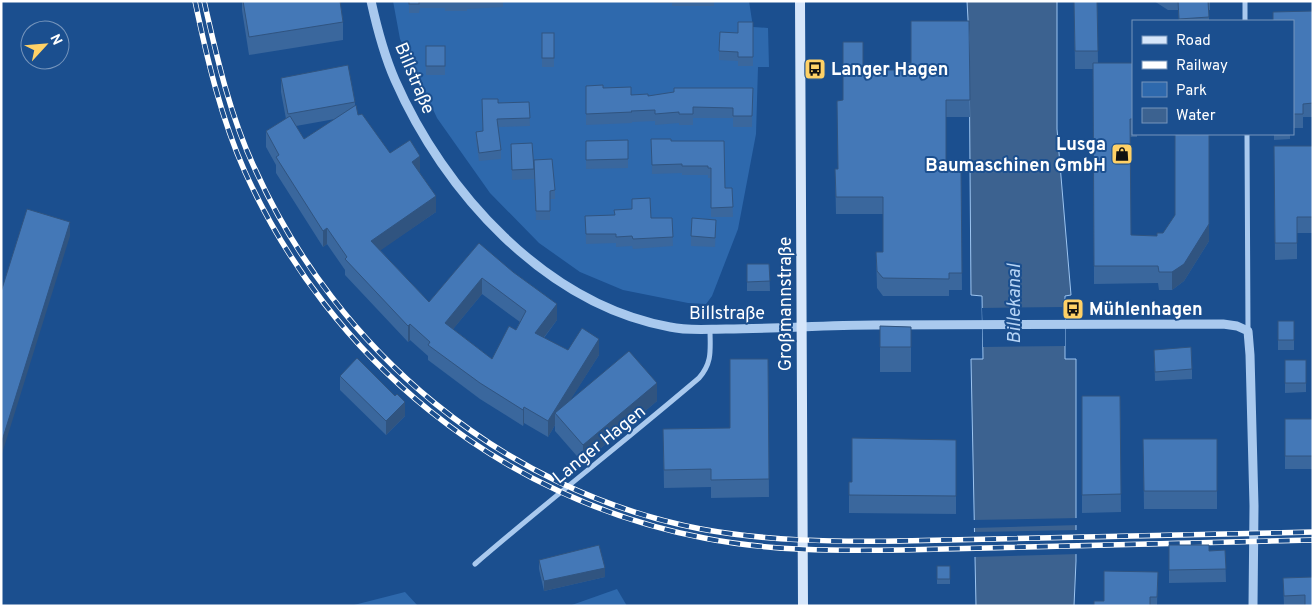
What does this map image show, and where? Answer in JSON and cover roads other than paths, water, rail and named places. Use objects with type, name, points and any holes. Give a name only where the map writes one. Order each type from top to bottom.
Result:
[{"type":"main road","name":"Großmannstraße","points":[[800,1],[803,606]]},
{"type":"street","name":"Billstraße","points":[[371,1],[384,51],[395,79],[417,125],[456,183],[493,226],[524,256],[569,288],[617,313],[687,330],[778,329],[828,325],[1222,324],[1237,326],[1248,332]]},
{"type":"street","points":[[1245,1],[1245,20]]},
{"type":"street","points":[[1247,135],[1248,332],[1254,506],[1254,606]]},
{"type":"street","name":"Langer Hagen","points":[[475,564],[699,378],[709,364],[710,329]]},
{"type":"water","name":"Billekanal","points":[[967,1],[1057,1],[1057,129],[1071,295],[1065,296],[1065,359],[1076,359],[1076,561],[1074,606],[976,606],[971,359],[983,359],[982,296],[971,295]]},
{"type":"railway","points":[[195,1],[216,88],[236,152],[281,240],[324,303],[374,360],[430,411],[492,455],[558,491],[629,519],[704,538],[778,548],[902,550],[1313,540]]},
{"type":"railway","points":[[204,1],[225,86],[246,149],[290,235],[331,297],[380,353],[434,403],[494,446],[559,482],[628,510],[701,529],[776,538],[825,541],[900,541],[1313,532]]},
{"type":"place","name":"Langer Hagen","points":[[815,69]]},
{"type":"place","name":"Lusga Baumaschinen GmbH","points":[[1122,154]]},
{"type":"place","name":"Mühlenhagen","points":[[1073,309]]}]
